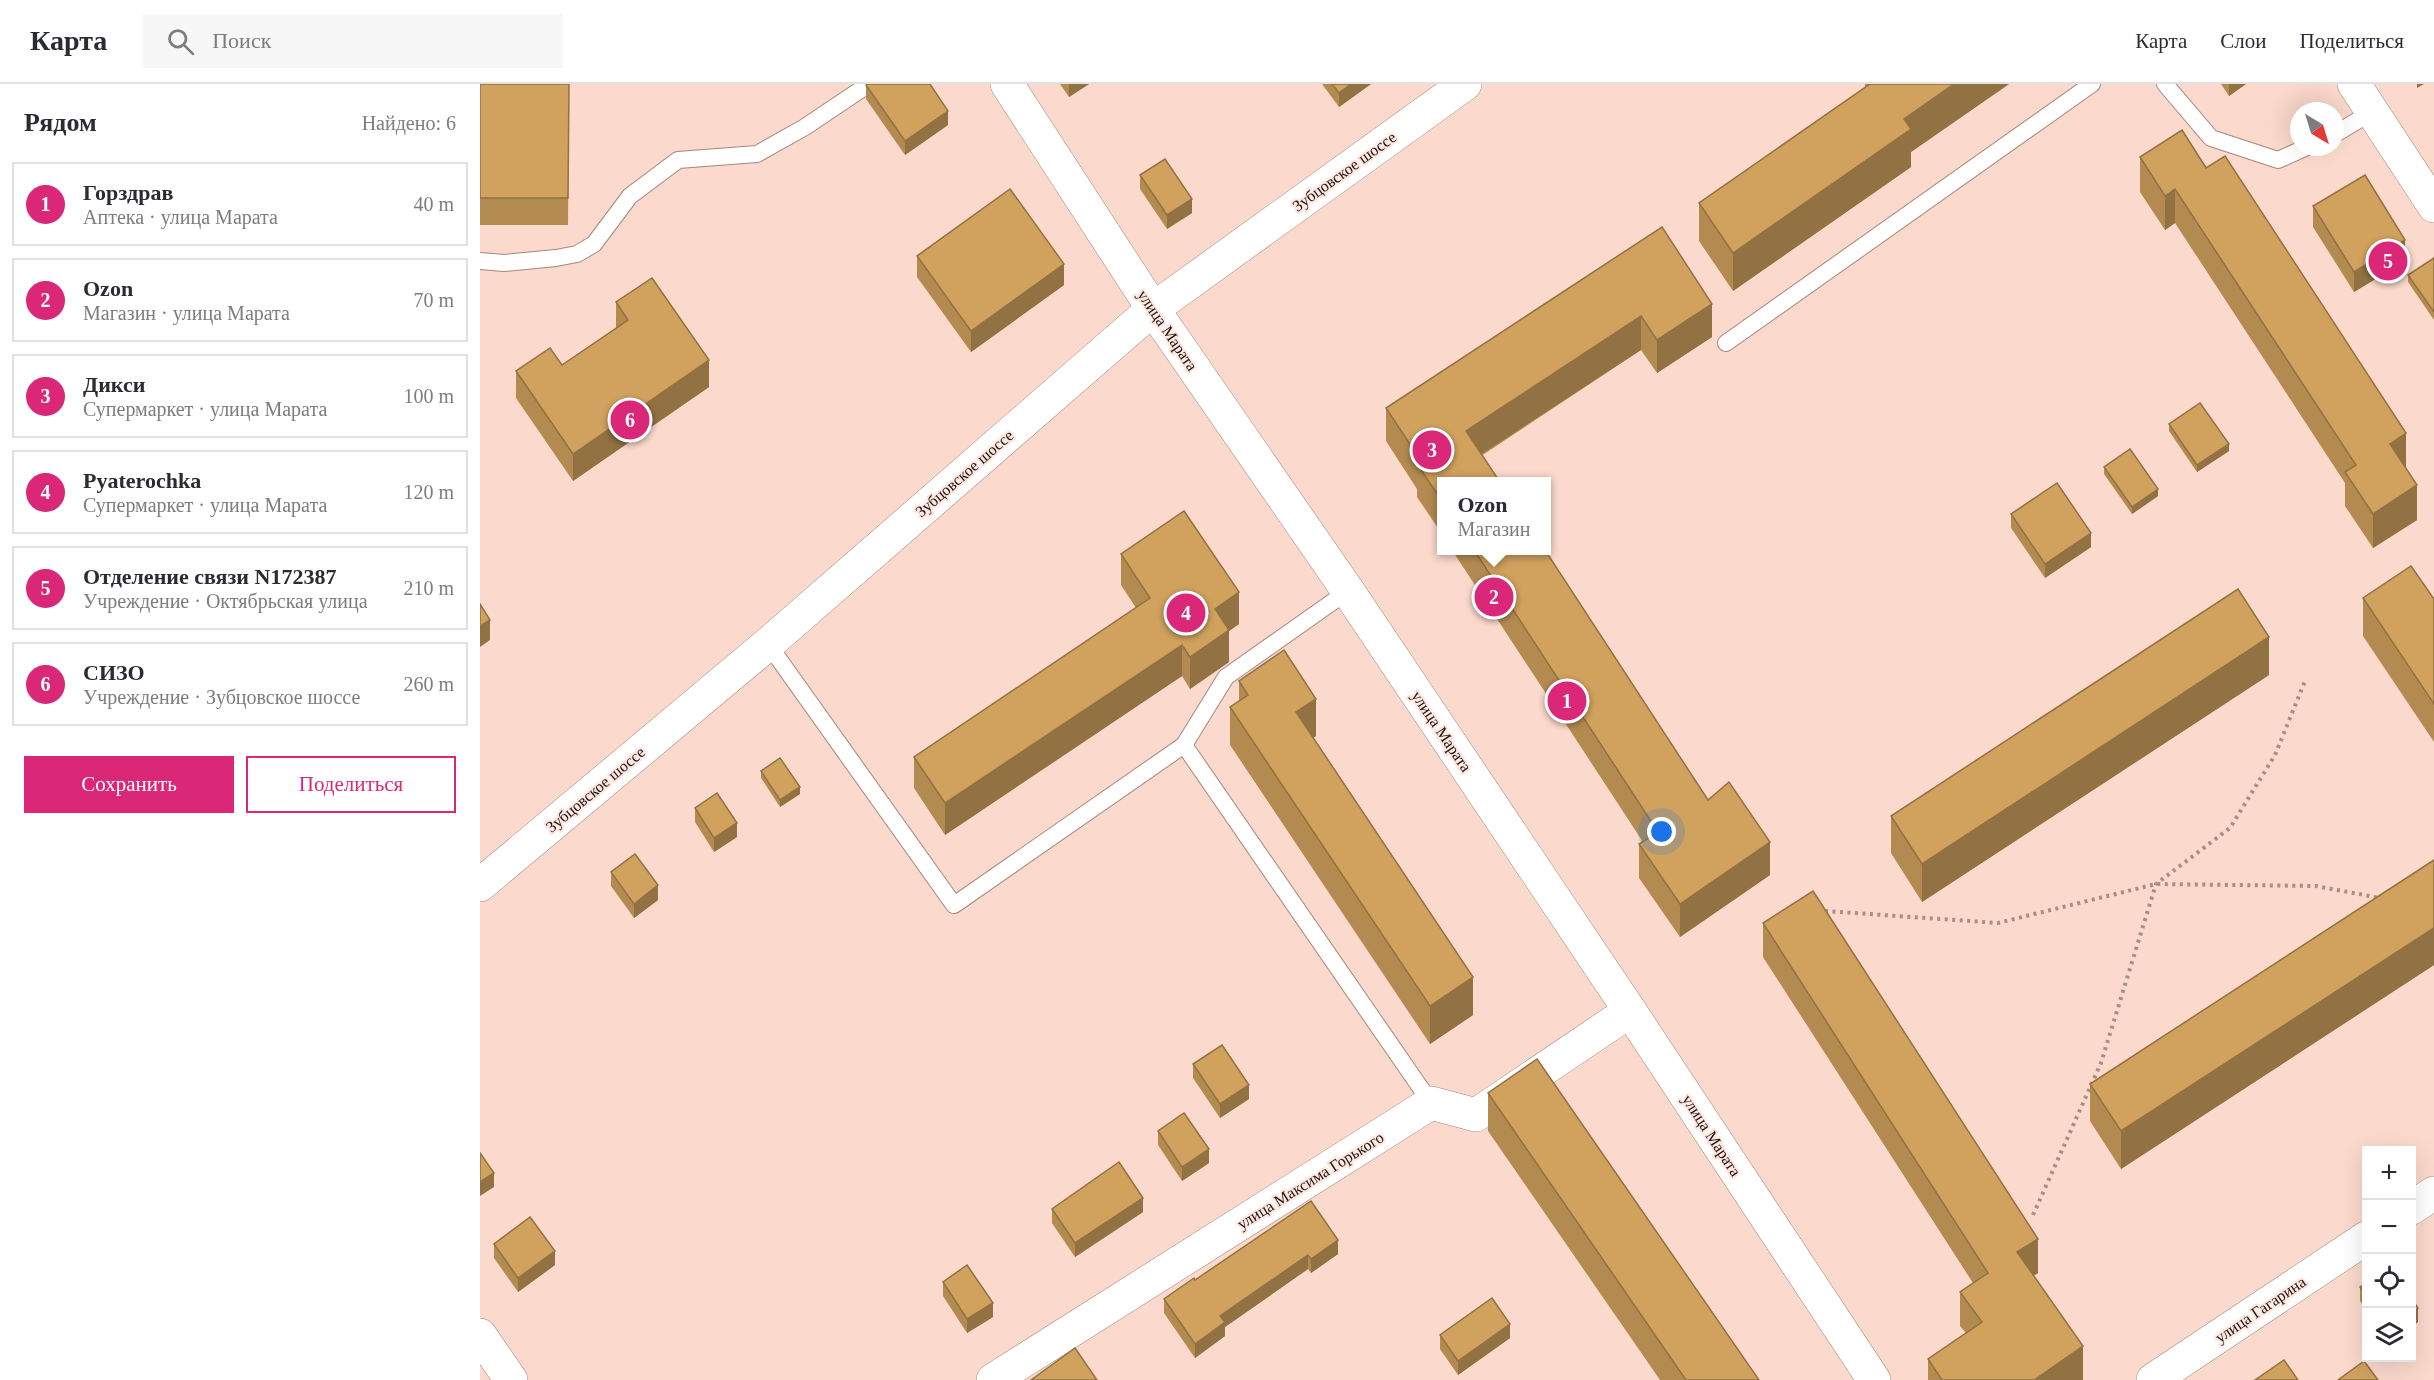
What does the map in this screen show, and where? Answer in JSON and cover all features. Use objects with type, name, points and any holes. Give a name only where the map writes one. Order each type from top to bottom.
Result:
[{"type":"street","name":"улица Марата","points":[[1007,84],[1153,309],[1348,591],[1875,1380]]},
{"type":"street","name":"Зубцовское шоссе","points":[[480,885],[768,644],[1153,309],[1465,84]]},
{"type":"street","points":[[2354,84],[2434,206]]},
{"type":"street","points":[[1431,1103],[1476,1115],[1630,1011]]},
{"type":"street","name":"улица Максима Горького","points":[[993,1380],[1431,1103]]},
{"type":"street","points":[[2416,1205],[2434,1193]]},
{"type":"street","name":"улица Гагарина","points":[[2153,1380],[2362,1241]]},
{"type":"street","points":[[480,1335],[511,1380]]},
{"type":"lane","points":[[480,261],[504,263],[577,254],[594,244],[630,196],[678,160],[757,154],[805,127],[869,84]]},
{"type":"lane","points":[[1726,343],[2092,84]]},
{"type":"lane","points":[[2166,84],[2211,138],[2278,160],[2290,155]]},
{"type":"lane","points":[[2344,129],[2372,112]]},
{"type":"lane","points":[[768,644],[954,905],[1184,745],[1226,677],[1348,591]]},
{"type":"lane","points":[[1184,745],[1431,1103]]},
{"type":"path","points":[[2033,1215],[2101,1064],[2156,884],[2230,828],[2275,755],[2305,681]]},
{"type":"path","points":[[1825,911],[1998,923],[2156,884],[2316,886],[2391,900]]},
{"type":"building","points":[[480,84],[569,84],[568,198],[480,198]]},
{"type":"building","points":[[867,84],[930,84],[948,111],[905,141]]},
{"type":"building","points":[[1332,84],[1351,84],[1339,93]]},
{"type":"building","points":[[1870,84],[1954,84],[1904,119],[1911,129],[1733,253],[1699,203]]},
{"type":"building","points":[[2182,130],[2206,168],[2225,156],[2406,433],[2390,444],[2417,485],[2373,514],[2345,472],[2356,465],[2175,189],[2165,196],[2140,157]]},
{"type":"building","points":[[1165,159],[1192,199],[1167,215],[1140,175]]},
{"type":"building","points":[[2365,175],[2405,240],[2354,272],[2313,206]]},
{"type":"building","points":[[1010,189],[1064,264],[971,331],[917,256]]},
{"type":"building","points":[[1662,227],[1712,304],[1657,340],[1641,316],[1466,431],[1497,477],[1437,477],[1437,494],[1417,464],[1421,461],[1386,408]]},
{"type":"building","points":[[2434,258],[2434,312],[2408,275]]},
{"type":"building","points":[[652,278],[709,360],[573,454],[516,371],[550,348],[562,365],[628,320],[616,302]]},
{"type":"building","points":[[2200,403],[2229,444],[2197,465],[2169,424]]},
{"type":"building","points":[[2130,449],[2158,489],[2132,507],[2104,467]]},
{"type":"building","points":[[2057,483],[2091,533],[2045,564],[2011,514]]},
{"type":"building","points":[[1184,511],[1239,592],[1215,609],[1229,630],[1190,657],[1182,645],[945,803],[914,757],[1150,598],[1121,554]]},
{"type":"building","points":[[1477,555],[1548,555],[1708,800],[1729,782],[1770,842],[1680,904],[1639,844],[1658,832]]},
{"type":"building","points":[[2411,566],[2434,599],[2434,704],[2363,598]]},
{"type":"building","points":[[2238,589],[2269,637],[1922,864],[1891,816]]},
{"type":"building","points":[[480,604],[490,620],[480,626]]},
{"type":"building","points":[[1284,650],[1316,699],[1296,712],[1473,977],[1430,1006],[1230,707],[1248,695],[1239,681]]},
{"type":"building","points":[[780,758],[800,787],[780,800],[761,771]]},
{"type":"building","points":[[717,793],[737,823],[714,838],[695,808]]},
{"type":"building","points":[[635,854],[658,885],[634,904],[611,872]]},
{"type":"building","points":[[2434,860],[2434,928],[2121,1131],[2090,1084]]},
{"type":"building","points":[[1813,891],[2038,1239],[2017,1252],[2083,1346],[2034,1380],[1942,1380],[1928,1359],[1982,1322],[1960,1292],[1988,1273],[1763,923]]},
{"type":"building","points":[[1222,1045],[1249,1085],[1220,1104],[1193,1064]]},
{"type":"building","points":[[1537,1059],[1759,1380],[1686,1380],[1488,1093]]},
{"type":"building","points":[[1184,1113],[1209,1149],[1182,1167],[1158,1131]]},
{"type":"building","points":[[480,1153],[494,1173],[480,1182]]},
{"type":"building","points":[[1119,1162],[1143,1198],[1075,1243],[1052,1209]]},
{"type":"building","points":[[1311,1201],[1338,1240],[1311,1259],[1308,1255],[1220,1316],[1225,1322],[1195,1344],[1164,1299]]},
{"type":"building","points":[[530,1217],[555,1251],[518,1278],[494,1244]]},
{"type":"building","points":[[967,1265],[993,1303],[967,1319],[943,1282]]},
{"type":"building","points":[[1492,1298],[1510,1324],[1458,1361],[1440,1335]]},
{"type":"building","points":[[1075,1348],[1097,1380],[1031,1380]]},
{"type":"building","points":[[2284,1360],[2298,1380],[2255,1380]]},
{"type":"building","points":[[2365,1362],[2378,1380],[2338,1380]]},
{"type":"place","name":"Отделение связи N172387","points":[[2388,261]]},
{"type":"place","name":"СИЗО","points":[[630,420]]},
{"type":"place","name":"Дикси","points":[[1432,450]]},
{"type":"place","name":"Ozon","points":[[1494,597]]},
{"type":"place","name":"Pyaterochka","points":[[1186,613]]},
{"type":"place","name":"Горздрав","points":[[1567,701]]}]
